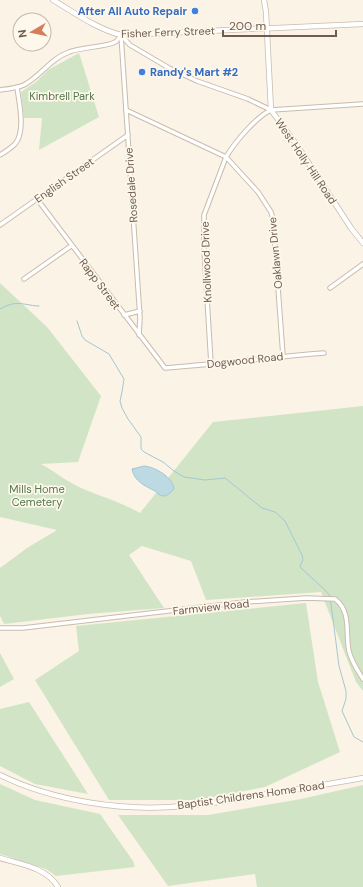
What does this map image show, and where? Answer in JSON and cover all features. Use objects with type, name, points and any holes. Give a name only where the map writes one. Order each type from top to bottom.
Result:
[{"type":"street","name":"Fisher Ferry Street","points":[[53,0],[99,27],[121,35],[363,24]]},
{"type":"street","name":"West Holly Hill Road","points":[[264,0],[267,28],[271,110],[296,144],[347,223],[363,243]]},
{"type":"street","points":[[0,90],[17,87],[29,82],[48,64],[64,54],[78,49],[111,44],[121,35],[130,45],[169,68],[197,81],[248,99],[271,110],[363,104]]},
{"type":"street","name":"Rosedale Drive","points":[[121,35],[140,311],[141,328],[139,335]]},
{"type":"street","points":[[0,155],[15,144],[20,135],[21,125],[17,87]]},
{"type":"street","name":"Oaklawn Drive","points":[[126,110],[226,157],[258,192],[271,212],[273,219],[282,356]]},
{"type":"street","name":"Knollwood Drive","points":[[211,364],[204,242],[204,215],[226,157],[235,144],[259,117],[271,110]]},
{"type":"street","name":"English Street","points":[[0,225],[128,135]]},
{"type":"street","name":"Rapp Street","points":[[37,199],[71,246],[165,368]]},
{"type":"street","points":[[24,279],[71,246]]},
{"type":"street","points":[[330,288],[363,264]]},
{"type":"street","points":[[124,315],[140,311]]},
{"type":"street","name":"Dogwood Road","points":[[165,368],[324,353]]},
{"type":"street","name":"Farmview Road","points":[[0,628],[23,628],[245,602],[331,598],[335,599],[343,608],[347,621],[349,652],[363,680]]},
{"type":"street","name":"Baptist Childrens Home Road","points":[[0,775],[33,789],[73,800],[124,806],[156,807],[182,807],[219,802],[363,778]]},
{"type":"street","points":[[0,858],[37,869],[50,877],[58,887]]},
{"type":"green space","name":"Kimbrell Park","points":[[79,53],[99,117],[39,150],[42,118],[24,118],[21,92],[36,82],[48,70]]},
{"type":"green space","name":"Mills Home Cemetery","points":[[0,283],[47,327],[101,396],[78,462],[41,464],[79,487],[140,513],[213,422],[363,406],[363,691],[356,682],[321,592],[206,600],[191,561],[142,546],[129,555],[164,608],[88,614],[4,624],[0,616],[0,568],[27,548],[57,530],[0,517]]},
{"type":"green space","points":[[306,603],[318,682],[340,752],[265,787],[197,800],[109,800],[35,680],[79,651],[76,626]]},
{"type":"green space","points":[[0,653],[14,679],[0,687]]},
{"type":"green space","points":[[29,702],[88,794],[35,784],[0,766],[0,709]]},
{"type":"green space","points":[[0,784],[35,800],[100,814],[133,861],[135,867],[56,876],[46,869],[0,854]]},
{"type":"green space","points":[[363,785],[363,887],[257,887],[255,874],[168,886],[118,815],[208,815],[301,799]]},
{"type":"water","points":[[144,466],[153,468],[163,473],[170,480],[174,489],[168,495],[162,496],[140,483],[135,477],[132,469]]},
{"type":"waterway","points":[[0,309],[15,304],[39,306]]},
{"type":"waterway","points":[[77,321],[82,336],[85,340],[109,354],[124,379],[120,401],[128,419],[141,437],[141,449],[144,452],[163,462],[184,477],[205,480],[225,478],[262,508],[275,512],[285,521],[302,555],[303,560],[300,566],[301,568],[330,596],[339,666],[346,691],[346,699],[342,711],[354,737],[363,742]]},
{"type":"place","name":"After All Auto Repair","points":[[195,11]]},
{"type":"place","name":"Randy's Mart #2","points":[[142,72]]}]
